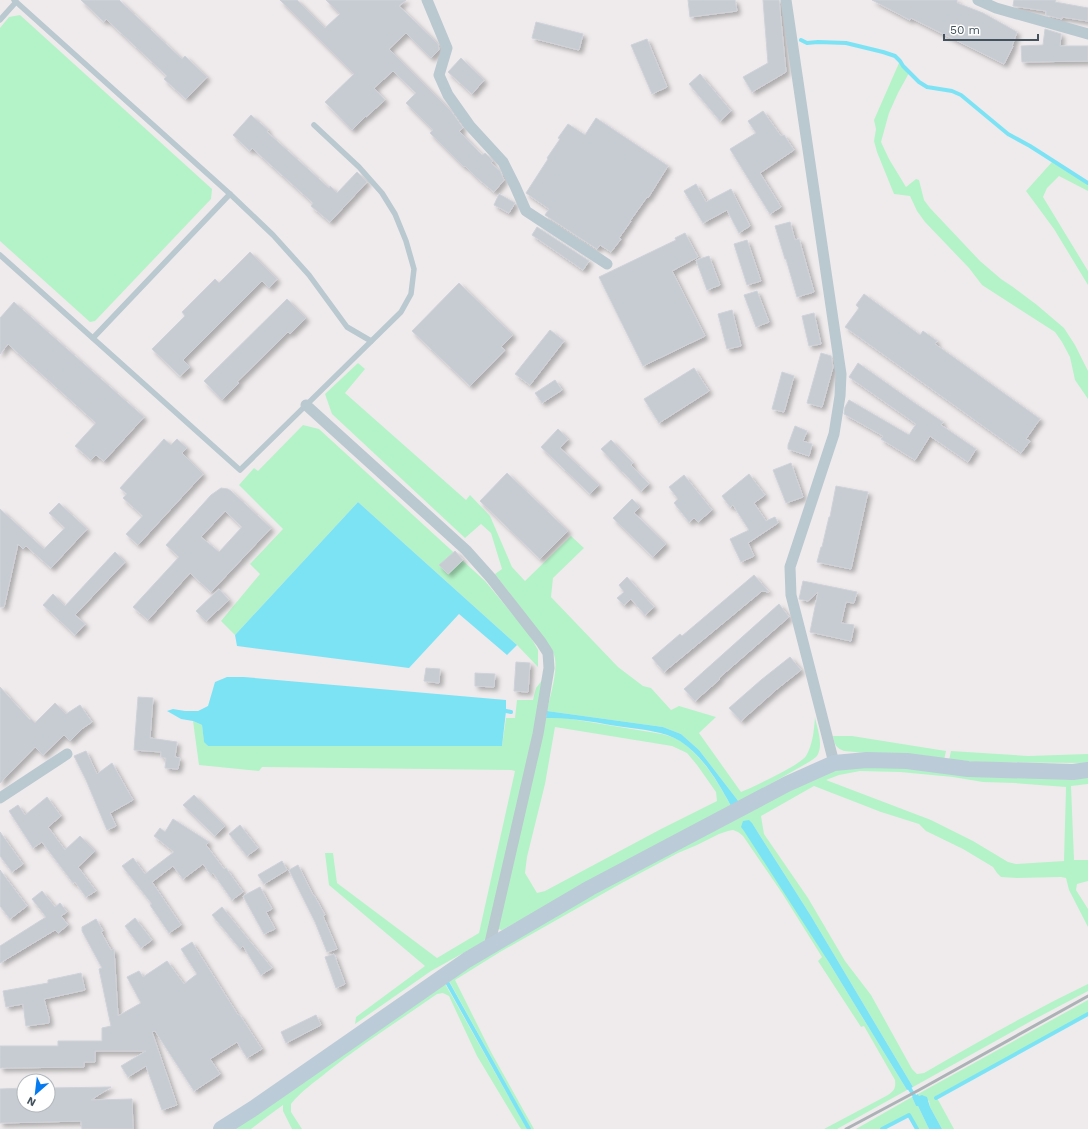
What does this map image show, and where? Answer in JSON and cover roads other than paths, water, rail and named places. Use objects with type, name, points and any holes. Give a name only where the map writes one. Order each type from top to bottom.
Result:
[{"type":"main road","points":[[221,1129],[254,1108],[467,960],[590,888],[787,784],[834,763],[875,760],[906,761],[968,769],[1073,772],[1088,770]]},
{"type":"street","points":[[427,0],[447,48],[439,75],[448,95],[470,126],[503,162],[526,211],[608,264]]},
{"type":"street","points":[[786,0],[841,374],[840,396],[834,434],[790,567],[791,595],[834,763]]},
{"type":"street","points":[[978,0],[996,8],[1088,34]]},
{"type":"street","points":[[306,405],[466,550],[491,578],[548,653],[549,668],[538,734],[489,947]]},
{"type":"street","points":[[0,798],[67,754]]},
{"type":"lane","points":[[0,20],[15,1],[230,194],[273,235],[308,275],[347,327],[371,342]]},
{"type":"lane","points":[[0,255],[240,470],[401,312],[411,294],[414,269],[403,234],[382,193],[359,167],[314,125]]},
{"type":"lane","points":[[93,338],[230,194]]},
{"type":"water","points":[[358,502],[517,645],[507,655],[459,614],[409,668],[237,646],[235,635]]},
{"type":"water","points":[[227,677],[244,677],[506,700],[502,746],[208,746],[204,742],[202,725],[193,721],[181,719],[167,711],[173,709],[198,711],[208,706],[215,682]]},
{"type":"water","points":[[547,711],[663,727],[681,734],[699,750],[739,802],[731,806],[703,762],[688,747],[674,738],[653,731],[566,718],[546,718]]},
{"type":"water","points":[[749,820],[811,916],[913,1087],[907,1090],[828,961],[741,827],[743,821]]},
{"type":"water","points":[[918,1094],[919,1096],[922,1095],[927,1097],[930,1107],[942,1129],[929,1129],[912,1097]]},
{"type":"waterway","points":[[801,40],[807,43],[846,43],[895,56],[919,82],[927,87],[952,91],[961,95],[1008,134],[1030,146],[1088,183]]},
{"type":"waterway","points":[[506,711],[511,712]]},
{"type":"waterway","points":[[447,982],[529,1129]]},
{"type":"waterway","points":[[936,1098],[1088,1014]]},
{"type":"waterway","points":[[908,1086],[917,1100]]},
{"type":"waterway","points":[[882,1129],[909,1115],[917,1129]]},
{"type":"railway","points":[[846,1129],[1088,996]]}]
